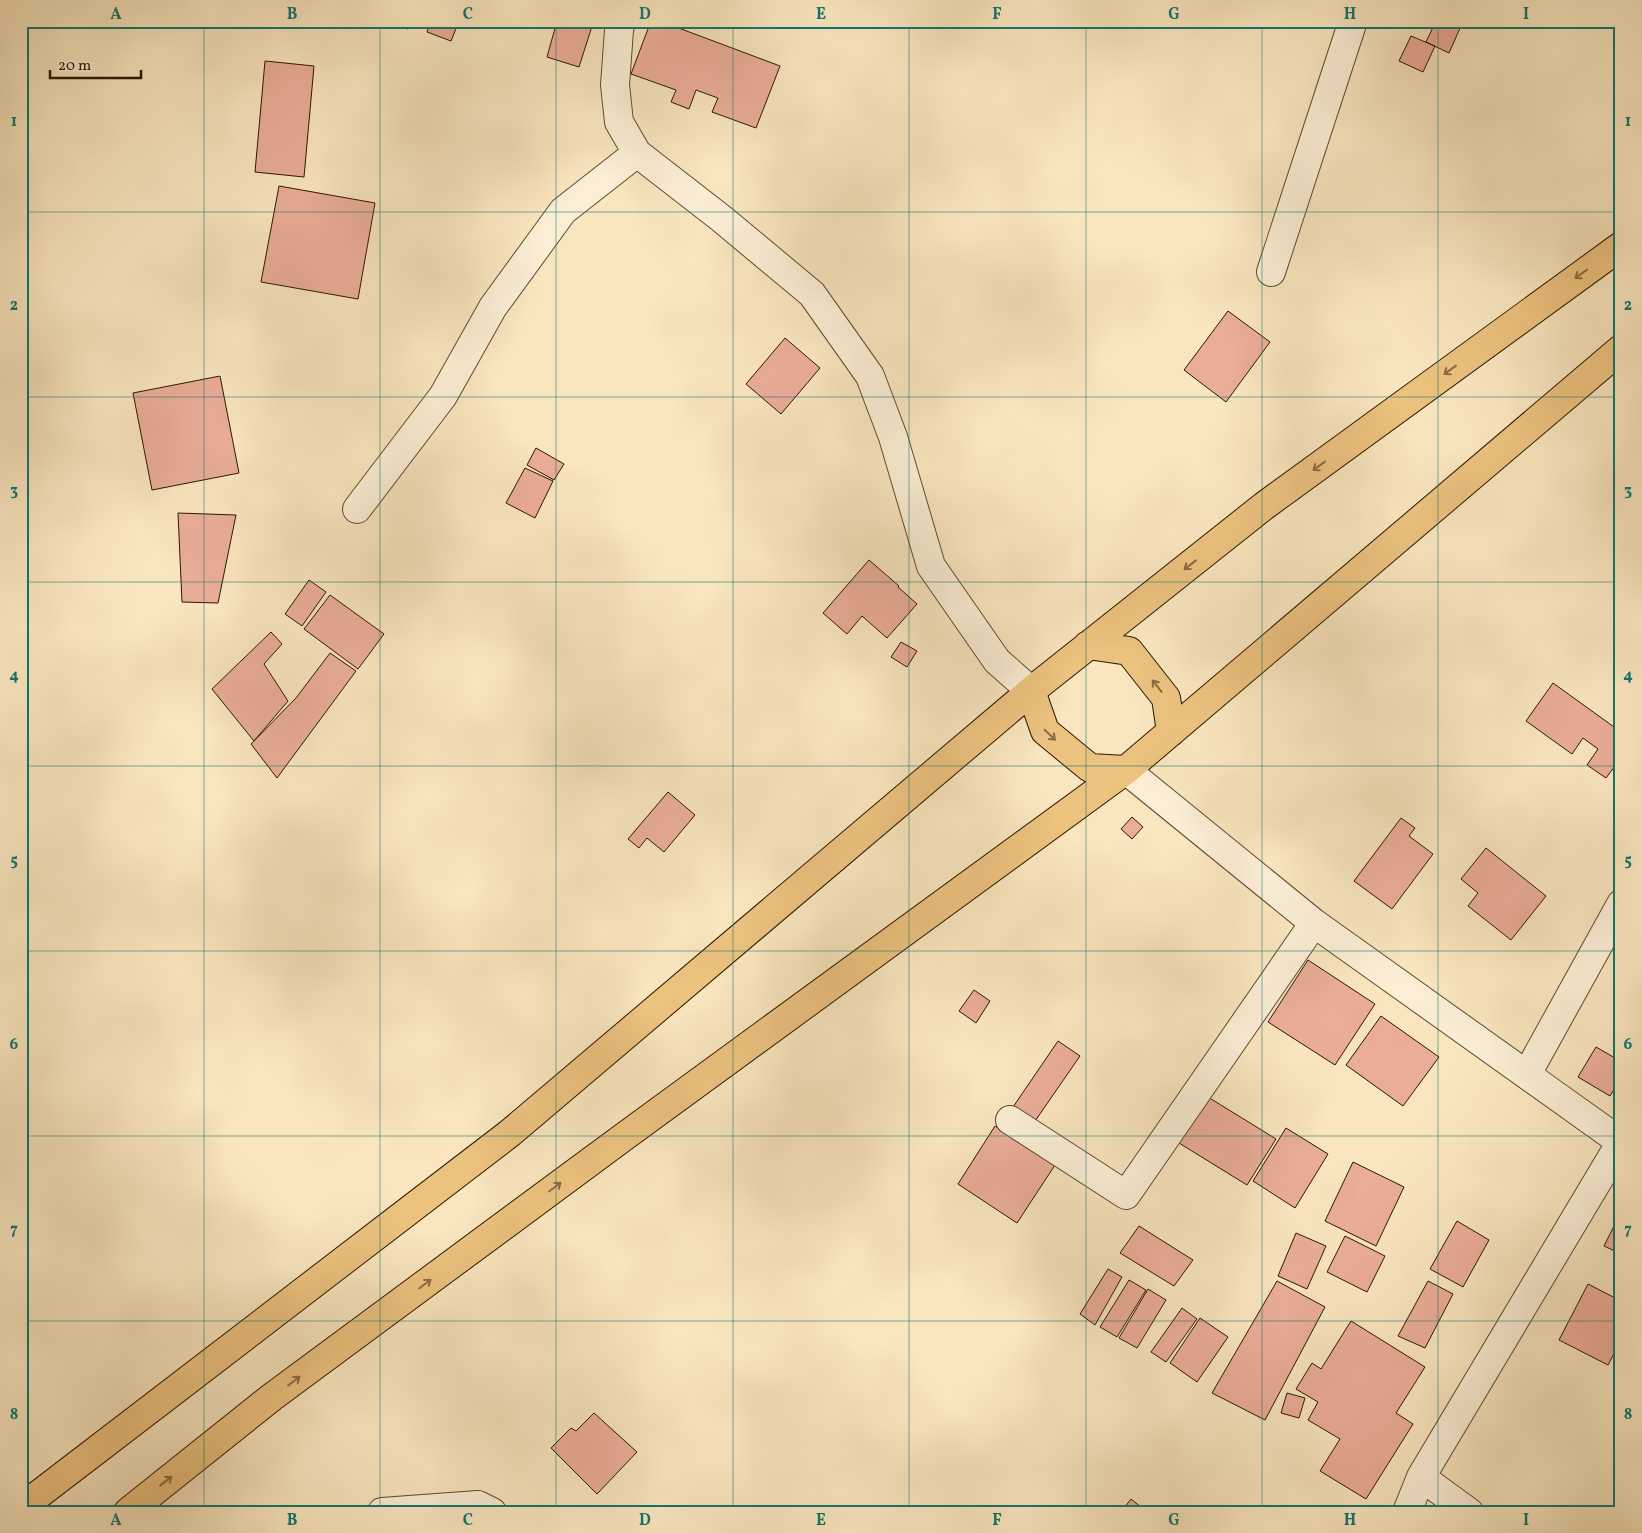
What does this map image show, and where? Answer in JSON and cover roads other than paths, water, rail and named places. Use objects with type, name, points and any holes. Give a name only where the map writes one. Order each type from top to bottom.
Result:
[{"type":"main road","points":[[21,1508],[510,1133],[1031,691],[1264,506],[1621,246]]},
{"type":"main road","points":[[128,1512],[272,1397],[1126,770],[1621,349]]},
{"type":"main road","points":[[1088,645],[1129,651],[1166,698],[1171,732]]},
{"type":"main road","points":[[1031,691],[1045,731],[1090,768],[1126,770]]},
{"type":"street","points":[[621,21],[615,85],[619,122],[637,153],[722,219],[812,294],[870,376],[893,437],[931,566],[997,661],[1031,691]]},
{"type":"street","points":[[1271,272],[1353,21]]},
{"type":"street","points":[[357,509],[443,396],[493,308],[563,211],[637,153]]},
{"type":"street","points":[[1126,770],[1314,923],[1621,1142],[1421,1478],[1407,1512]]},
{"type":"street","points":[[1527,1074],[1621,904]]},
{"type":"street","points":[[1010,1120],[1126,1195],[1314,923]]},
{"type":"street","points":[[1421,1478],[1470,1512]]},
{"type":"street","points":[[382,1512],[478,1505],[492,1512]]}]
